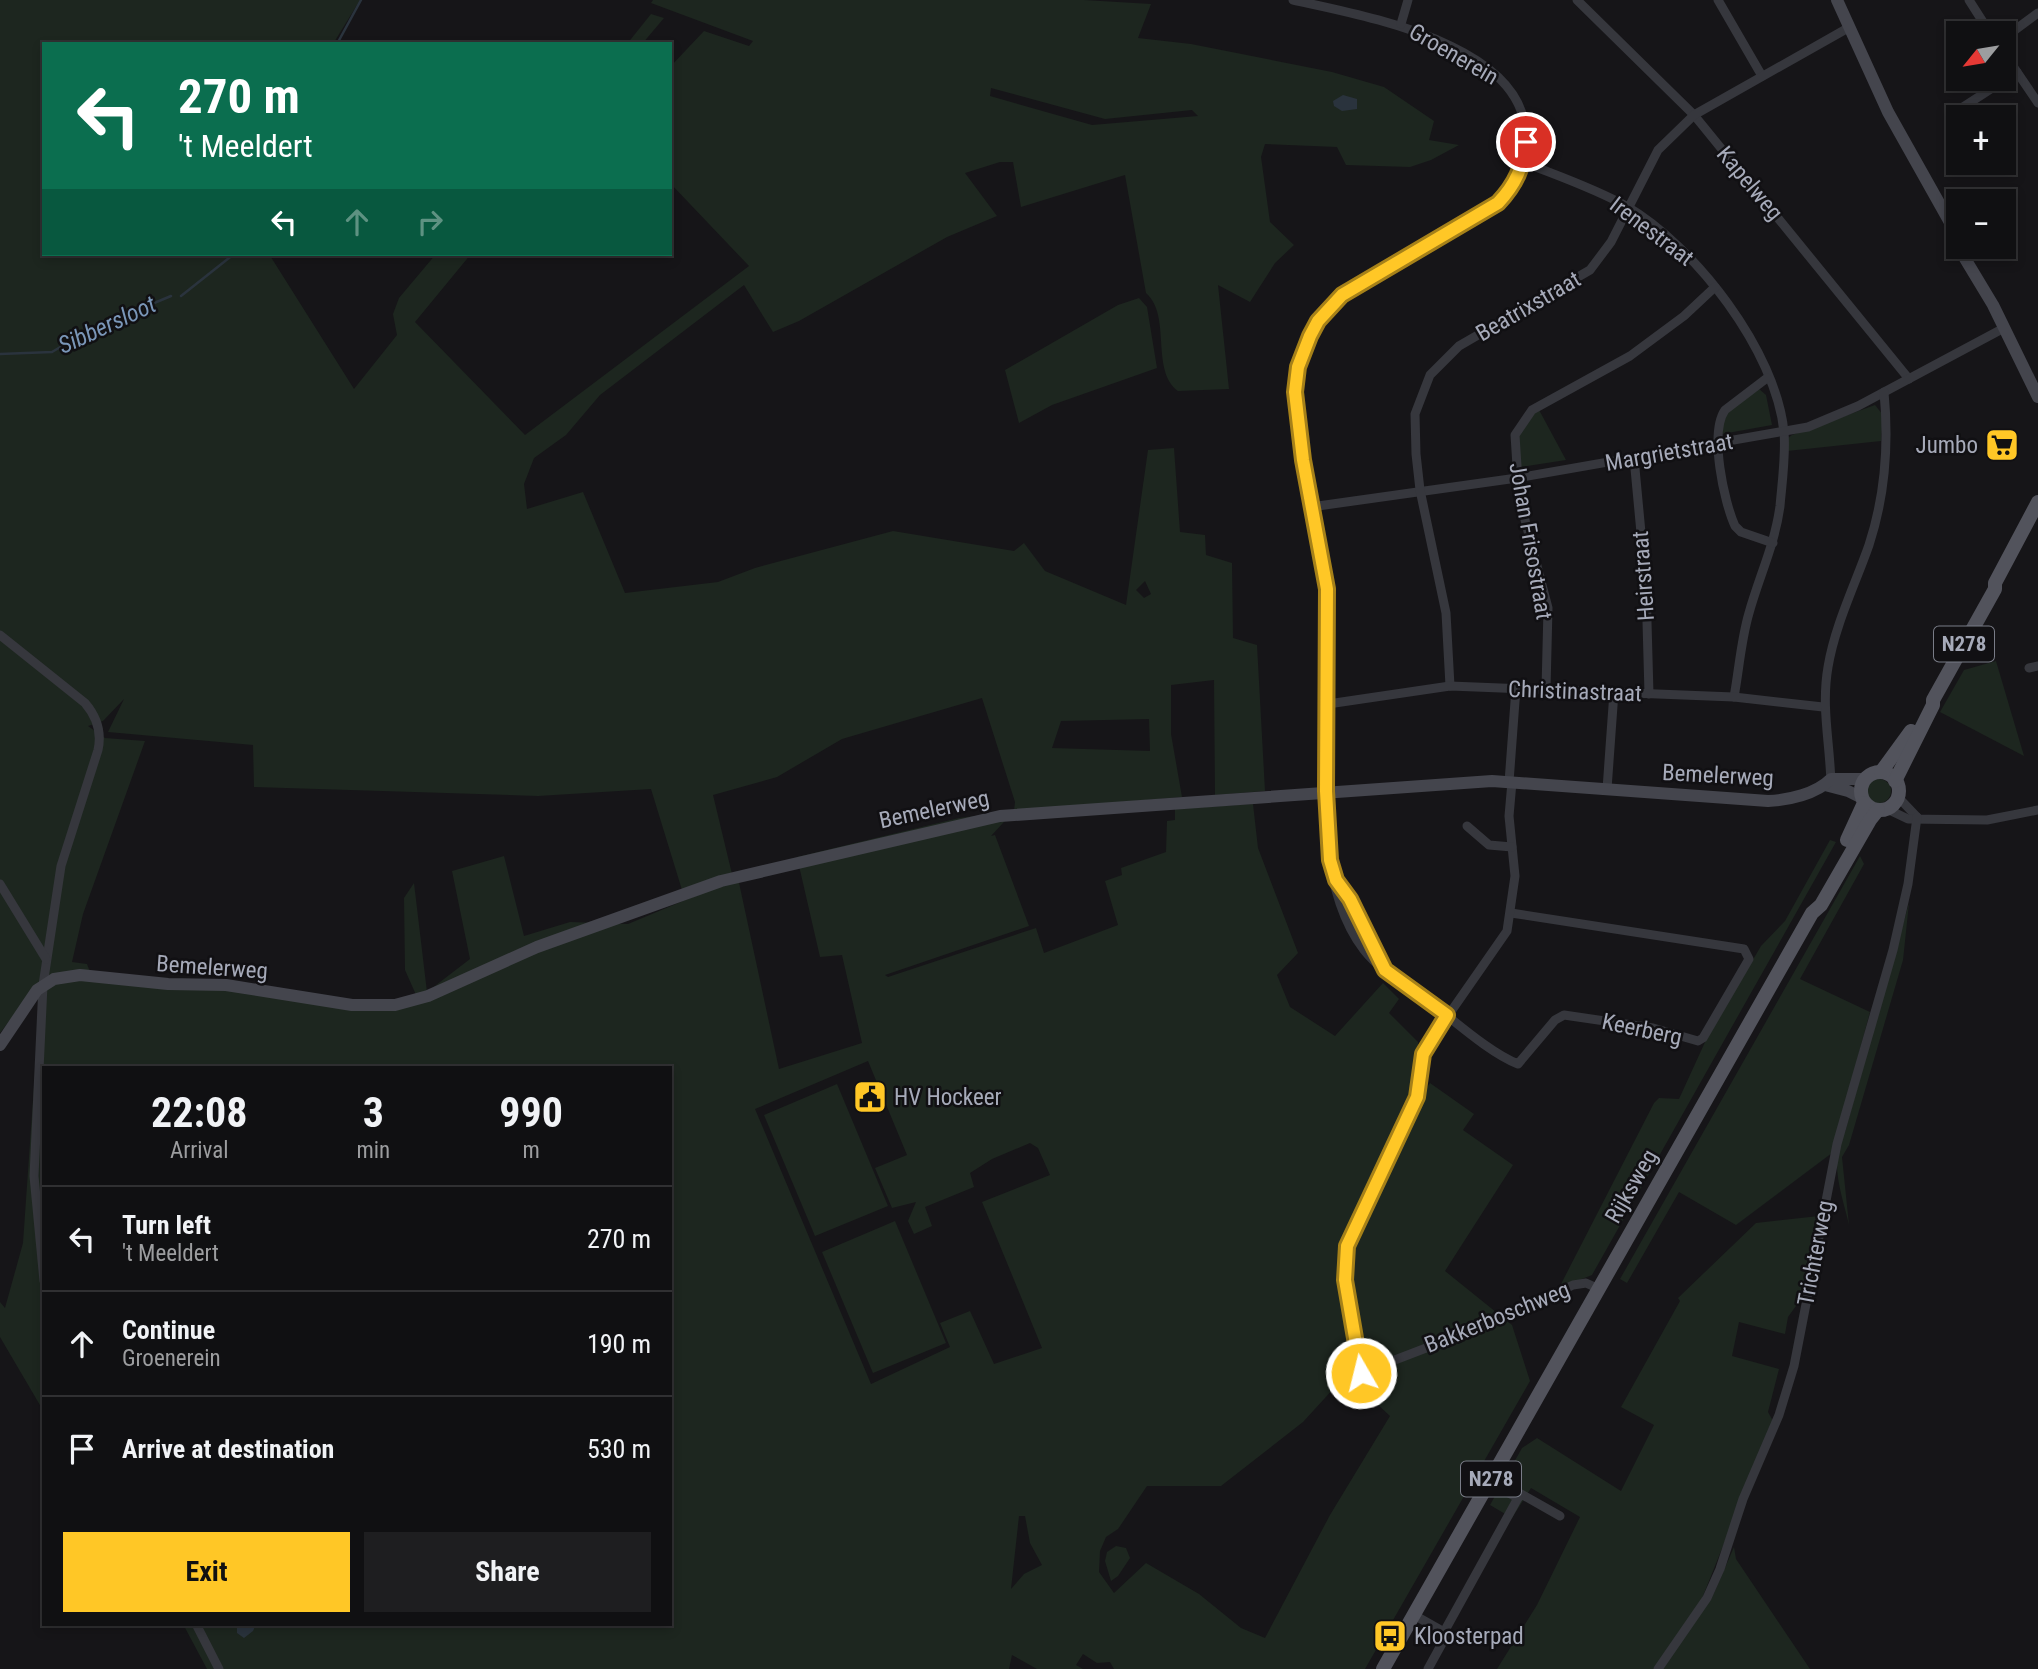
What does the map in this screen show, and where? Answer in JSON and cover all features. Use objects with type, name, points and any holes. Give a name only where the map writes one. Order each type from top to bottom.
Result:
[{"type":"main road","name":"N278","points":[[1895,781],[1933,705],[1933,700],[1995,589],[1995,583],[2038,502]]},
{"type":"main road","name":"N278","points":[[1995,589],[2001,586],[2038,520]]},
{"type":"main road","name":"N278","points":[[1863,801],[1861,788],[1865,779],[1891,764],[1928,702],[1933,700]]},
{"type":"main road","points":[[1881,772],[1895,781],[1898,797]]},
{"type":"main road","name":"N278","points":[[1883,810],[1898,797]]},
{"type":"main road","points":[[1863,801],[1883,810]]},
{"type":"main road","name":"Rijksweg","points":[[1812,913],[1813,900],[1863,801]]},
{"type":"main road","name":"Rijksweg","points":[[1383,1669],[1812,913],[1821,905],[1870,820],[1883,810]]},
{"type":"street","name":"Groenerein","points":[[1293,0],[1401,24],[1447,45],[1506,82],[1519,102],[1526,122],[1523,162],[1516,182],[1498,203],[1356,284],[1318,321],[1303,354],[1295,392],[1311,507],[1327,589],[1326,791],[1330,860],[1336,880],[1356,911],[1385,970],[1447,1015]]},
{"type":"street","points":[[1401,24],[1408,0]]},
{"type":"street","name":"Kapelweg","points":[[1577,0],[1694,116],[1909,379]]},
{"type":"street","points":[[1718,0],[1762,76]]},
{"type":"street","points":[[1837,0],[1894,123],[1952,226],[1952,237],[2004,328],[2038,397]]},
{"type":"street","points":[[1969,0],[1982,21]]},
{"type":"street","points":[[2016,29],[2038,13]]},
{"type":"street","name":"Beatrixstraat","points":[[1450,687],[1446,613],[1420,489],[1415,414],[1430,375],[1459,346],[1590,270],[1611,242],[1658,150],[1694,116],[1848,27]]},
{"type":"street","points":[[1967,105],[2017,72],[2038,103]]},
{"type":"street","name":"Irenestraat","points":[[1523,162],[1594,190],[1629,208],[1681,248],[1715,286],[1752,343],[1777,402],[1784,433],[1780,505],[1773,543],[1749,614],[1734,697]]},
{"type":"street","name":"Johan Frisostraat","points":[[1546,689],[1548,608],[1519,497],[1515,435],[1532,410],[1630,356],[1684,316],[1715,286]]},
{"type":"street","name":"Margrietstraat","points":[[1311,507],[1420,489],[1517,478],[1808,427],[1884,392],[2004,328]]},
{"type":"street","points":[[1767,378],[1725,410],[1721,416],[1717,444],[1735,526],[1741,532],[1773,543]]},
{"type":"street","points":[[1863,801],[1829,783],[1824,707],[1835,640],[1870,542],[1880,501],[1886,441],[1884,392]]},
{"type":"street","name":"Heirstraat","points":[[1634,458],[1646,586],[1649,694]]},
{"type":"street","points":[[0,635],[78,696],[90,709],[99,730],[99,750],[66,845],[48,934],[34,1176],[42,1260]]},
{"type":"street","name":"Christinastraat","points":[[1328,704],[1450,687],[1734,697],[1824,707]]},
{"type":"street","points":[[1510,782],[1516,688]]},
{"type":"street","points":[[1607,789],[1614,692]]},
{"type":"street","name":"Bemelerweg","points":[[43,985],[54,979],[80,975],[154,984],[237,986],[379,1006],[395,1005],[428,996],[517,955],[713,884],[927,831],[1021,813],[1457,782],[1510,782],[1768,801],[1792,798],[1829,783],[1865,779]]},
{"type":"street","name":"Bakkerboschweg","points":[[1510,782],[1509,816],[1515,876],[1511,913],[1504,939],[1447,1015],[1423,1054],[1417,1097],[1347,1246],[1345,1280],[1361,1373],[1512,1315],[1573,1285],[1586,1283],[1599,1289]]},
{"type":"street","points":[[1898,797],[1917,817]]},
{"type":"street","points":[[1883,810],[1906,819],[1993,819],[2038,810]]},
{"type":"street","name":"Trichterweg","points":[[1658,1669],[1707,1598],[1790,1378],[1837,1144],[1868,1027],[1893,950],[1908,884],[1917,817]]},
{"type":"street","points":[[1467,826],[1489,845],[1512,847]]},
{"type":"street","points":[[0,884],[46,959]]},
{"type":"street","name":"Keerberg","points":[[1447,1015],[1514,1064],[1521,1063],[1555,1020],[1564,1015],[1653,1028],[1698,1041],[1703,1038],[1749,959],[1744,949],[1511,913]]},
{"type":"street","points":[[0,1045],[43,985]]},
{"type":"street","points":[[1489,1482],[1518,1498]]},
{"type":"street","points":[[1428,1669],[1445,1638],[1444,1632],[1521,1494],[1560,1516]]},
{"type":"street","points":[[1415,1615],[1444,1632]]},
{"type":"street","points":[[196,1626],[219,1669]]},
{"type":"shaded area","points":[[0,0],[360,0],[334,42],[42,42],[42,256],[270,256],[354,389],[397,335],[393,314],[399,298],[434,256],[469,256],[415,322],[525,435],[749,266],[672,185],[672,65],[704,31],[749,46],[753,41],[651,3],[653,0],[1084,0],[1151,4],[1138,38],[1191,44],[1332,72],[1384,87],[1434,121],[1429,140],[1459,145],[1431,160],[1410,167],[1346,165],[1337,147],[1265,144],[1261,157],[1270,222],[1294,245],[1275,263],[1250,302],[1218,285],[1229,389],[1178,391],[1170,382],[1162,357],[1158,315],[1154,303],[1146,293],[1125,175],[1021,207],[1013,162],[1000,162],[965,173],[997,216],[947,237],[799,321],[773,332],[744,285],[600,395],[566,435],[534,458],[524,484],[527,509],[583,492],[625,593],[718,582],[755,568],[893,531],[1014,551],[1024,543],[1045,571],[1126,605],[1148,450],[1174,448],[1180,532],[1205,535],[1206,555],[1232,563],[1233,638],[1257,645],[1265,791],[1215,795],[1214,680],[1171,685],[1171,734],[1182,797],[1014,811],[991,836],[995,835],[1029,926],[885,975],[888,977],[1036,928],[1044,953],[1118,925],[1105,881],[1122,875],[1121,868],[1166,852],[1167,821],[1175,820],[1175,809],[1253,804],[1258,848],[1298,953],[1277,975],[1290,1007],[1335,1036],[1383,983],[1399,999],[1389,1013],[1418,1042],[1422,1094],[1430,1083],[1474,1114],[1463,1130],[1513,1165],[1445,1271],[1512,1325],[1530,1381],[1365,1669],[1114,1669],[1110,1662],[1097,1663],[1083,1654],[1076,1665],[1083,1669],[1037,1669],[1012,1655],[1009,1669],[207,1669],[184,1626],[672,1626],[672,1066],[42,1066],[42,1409],[0,1337],[0,1302],[5,1308],[23,1243],[41,985],[32,992],[0,1033]],"holes":[[[991,88],[1105,119],[1192,110],[1198,116],[1092,125],[990,96]],[[1145,581],[1151,594],[1144,598],[1136,590]],[[982,698],[1015,802],[1014,811],[959,818],[797,857],[820,957],[842,955],[862,1043],[779,1069],[738,878],[628,924],[570,922],[524,936],[504,856],[452,871],[470,959],[427,992],[414,883],[404,898],[405,970],[417,997],[366,1004],[90,972],[87,964],[72,962],[83,914],[145,741],[105,738],[88,726],[103,721],[124,699],[108,732],[253,745],[254,787],[538,796],[651,789],[682,890],[732,874],[713,795],[777,777],[842,739]],[[1149,719],[1150,751],[1052,748],[1061,721]],[[868,1061],[907,1155],[875,1168],[892,1208],[916,1202],[908,1221],[914,1234],[932,1226],[925,1207],[974,1187],[970,1173],[992,1159],[1030,1143],[1038,1148],[1050,1175],[982,1202],[1042,1348],[994,1364],[970,1311],[940,1323],[950,1347],[871,1384],[755,1109]],[[1346,1375],[1390,1416],[1330,1515],[1265,1638],[1241,1628],[1199,1594],[1146,1563],[1114,1593],[1099,1572],[1100,1551],[1106,1537],[1118,1529],[1147,1486],[1221,1486],[1303,1422]],[[1019,1516],[1025,1516],[1030,1543],[1042,1565],[1024,1574],[1011,1589]]]},
{"type":"shaded area","points":[[651,14],[664,18],[644,42],[629,42]]},
{"type":"shaded area","points":[[1343,95],[1357,99],[1357,109],[1342,111],[1334,106],[1333,101]]},
{"type":"shaded area","points":[[1139,298],[1147,307],[1157,368],[1052,405],[1019,423],[1005,370],[1118,305]]},
{"type":"shaded area","points":[[1759,389],[1766,395],[1772,425],[1722,434],[1723,415]]},
{"type":"shaded area","points":[[1875,405],[1883,415],[1881,441],[1787,451],[1788,438],[1792,435]]},
{"type":"shaded area","points":[[1538,408],[1566,460],[1521,467],[1517,438]]},
{"type":"shaded area","points":[[1996,661],[2024,756],[1940,712],[1964,670]]},
{"type":"shaded area","points":[[1879,779],[1887,783],[1891,791],[1887,799],[1879,803],[1871,799],[1867,791],[1871,783]]},
{"type":"shaded area","points":[[1830,840],[1836,842],[1592,1275],[1559,1288],[1654,1103],[1659,1098],[1679,1099],[1706,1040],[1761,946],[1785,921]]},
{"type":"shaded area","points":[[1860,856],[1864,864],[1800,979],[1870,1012],[1832,1153],[1736,1225],[1679,1192],[1627,1283],[1620,1279]]},
{"type":"shaded area","points":[[1909,903],[1903,960],[1849,1145],[1842,1157],[1849,1225],[1840,1190],[1837,1154]]},
{"type":"shaded area","points":[[837,1084],[888,1206],[815,1236],[764,1115]]},
{"type":"shaded area","points":[[1819,1216],[1801,1299],[1788,1317],[1785,1334],[1739,1322],[1732,1356],[1779,1369],[1768,1412],[1773,1421],[1699,1606],[1658,1669],[1497,1669],[1537,1605],[1580,1517],[1531,1488],[1512,1518],[1490,1505],[1522,1448],[1537,1438],[1621,1491],[1654,1425],[1621,1407],[1680,1301],[1678,1298],[1756,1223]]},
{"type":"shaded area","points":[[895,1221],[946,1343],[873,1373],[822,1252]]},
{"type":"shaded area","points":[[1116,1546],[1126,1548],[1130,1558],[1118,1576],[1111,1581],[1105,1561],[1107,1552]]},
{"type":"shaded area","points":[[1734,1547],[1736,1559],[1810,1669],[1662,1669],[1714,1593]]},
{"type":"shaded area","points":[[237,1626],[255,1626],[244,1638],[237,1633]]},
{"type":"waterway","name":"Sibbersloot","points":[[338,42],[361,0]]},
{"type":"waterway","name":"Sibbersloot","points":[[181,296],[231,256]]},
{"type":"waterway","name":"Sibbersloot","points":[[0,354],[52,352],[87,331],[171,296]]},
{"type":"place","name":"Jumbo","points":[[2002,445]]},
{"type":"place","name":"HV Hockeer","points":[[870,1097]]},
{"type":"place","name":"Kloosterpad","points":[[1390,1636]]},
{"type":"route","points":[[1361,1373],[1358,1343],[1345,1280],[1347,1246],[1351,1231],[1417,1097],[1422,1078],[1423,1054],[1447,1015],[1385,970],[1350,899],[1336,880],[1330,860],[1326,791],[1327,589],[1297,425],[1295,392],[1298,367],[1318,321],[1342,295],[1356,284],[1498,203],[1516,182],[1526,142]]}]
